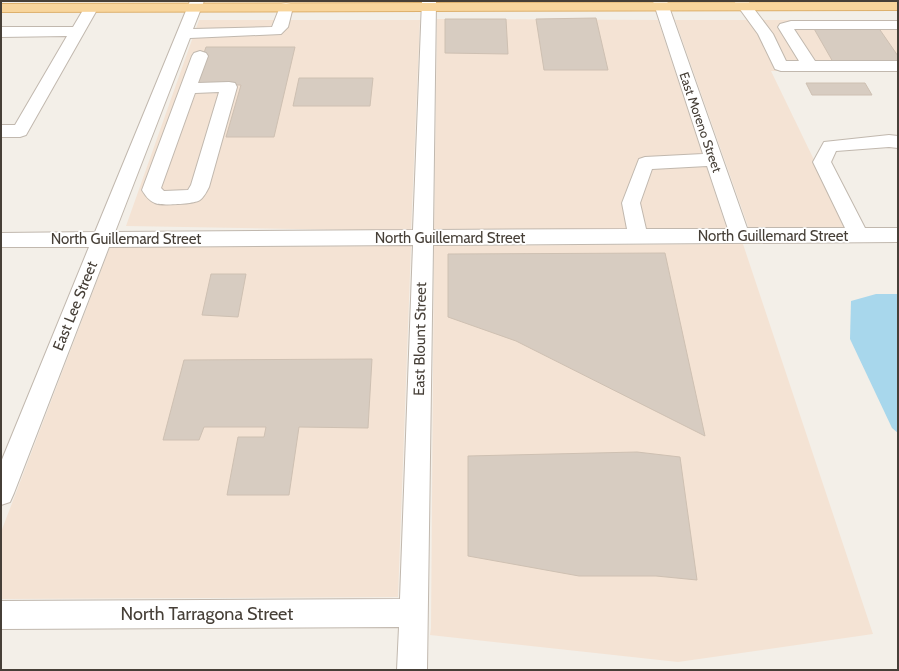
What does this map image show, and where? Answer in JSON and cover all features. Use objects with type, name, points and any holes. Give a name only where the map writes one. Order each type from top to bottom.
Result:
[{"type":"main road","points":[[1,8],[90,8],[195,4],[286,7],[429,4],[892,5]]},
{"type":"street","name":"East Lee Street","points":[[1,493],[195,4]]},
{"type":"street","name":"East Blount Street","points":[[412,670],[429,4]]},
{"type":"street","name":"East Moreno Street","points":[[661,4],[740,236]]},
{"type":"street","points":[[743,4],[765,34],[780,66],[898,66]]},
{"type":"street","points":[[760,27],[785,27],[791,25],[898,24],[892,5]]},
{"type":"street","points":[[184,34],[276,31],[281,27],[286,7]]},
{"type":"street","points":[[1,131],[20,130],[90,8]]},
{"type":"street","points":[[785,27],[810,66]]},
{"type":"street","points":[[1,32],[77,31]]},
{"type":"street","points":[[151,190],[208,33]]},
{"type":"street","points":[[121,191],[151,190],[160,198],[193,196],[200,187],[229,87],[188,88]]},
{"type":"street","points":[[859,236],[822,162],[830,146],[889,141],[898,142]]},
{"type":"street","points":[[638,236],[631,203],[645,164],[714,160]]},
{"type":"street","name":"North Guillemard Street","points":[[1,240],[898,235]]},
{"type":"street","name":"North Tarragona Street","points":[[1,614],[414,612]]},
{"type":"shaded area","points":[[437,19],[658,20],[727,229],[434,231]]},
{"type":"shaded area","points":[[199,20],[420,20],[411,231],[126,226]]},
{"type":"shaded area","points":[[675,20],[898,20],[898,70],[771,71],[847,228],[749,229]]},
{"type":"shaded area","points":[[743,244],[873,634],[678,662],[430,635],[434,246]]},
{"type":"shaded area","points":[[411,246],[398,597],[1,599],[1,532],[110,247]]},
{"type":"water","points":[[876,294],[898,294],[898,433],[892,428],[850,339],[851,301]]},
{"type":"building","points":[[596,18],[608,70],[544,70],[536,19]]},
{"type":"building","points":[[445,19],[506,19],[508,54],[445,53]]},
{"type":"building","points":[[813,27],[878,27],[898,56],[898,62],[833,62]]},
{"type":"building","points":[[206,47],[295,47],[274,137],[226,137],[241,85],[193,85]]},
{"type":"building","points":[[299,78],[373,78],[370,106],[293,106]]},
{"type":"building","points":[[806,83],[865,83],[872,95],[812,95]]},
{"type":"building","points":[[665,253],[705,436],[516,341],[448,317],[448,254]]},
{"type":"building","points":[[211,274],[246,274],[238,317],[202,315]]},
{"type":"building","points":[[372,359],[368,428],[299,427],[289,495],[227,495],[238,437],[264,437],[266,427],[204,427],[199,440],[163,440],[184,360]]},
{"type":"building","points":[[637,452],[680,457],[697,580],[656,576],[579,576],[468,556],[468,456]]}]
